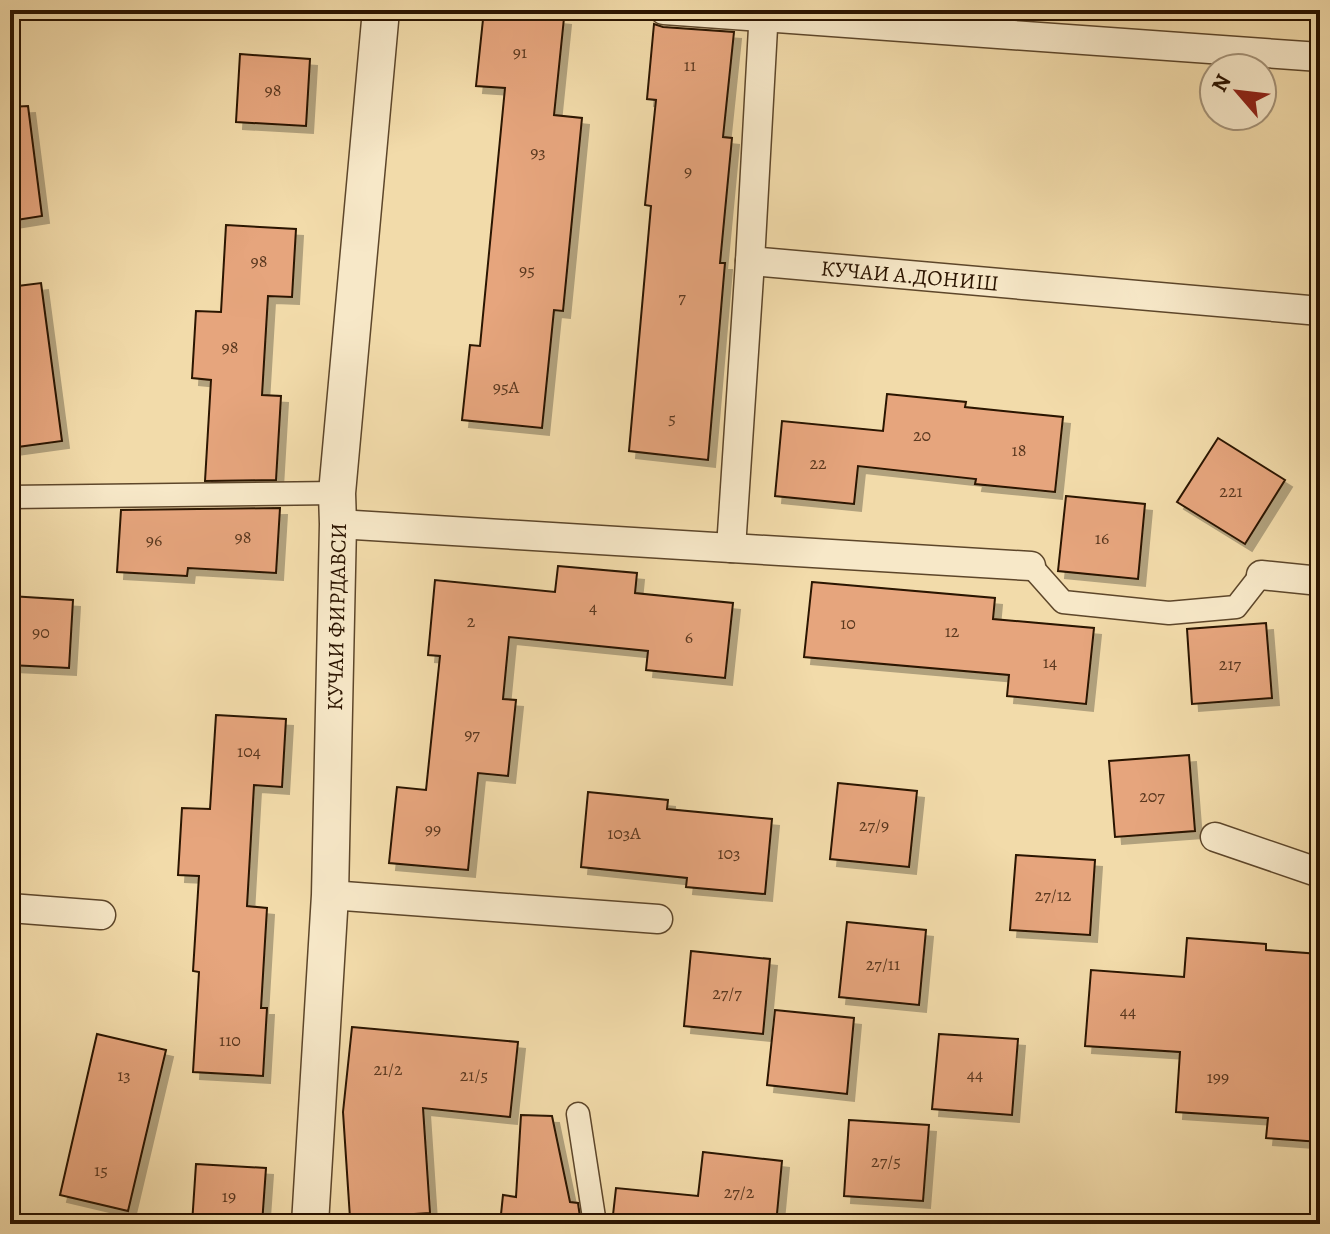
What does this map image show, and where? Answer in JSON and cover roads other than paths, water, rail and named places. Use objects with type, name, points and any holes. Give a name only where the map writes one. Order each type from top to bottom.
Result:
[{"type":"street","name":"КУЧАИ ФИРДАВСИ","points":[[310,1224],[330,895],[338,508],[381,10]]},
{"type":"street","points":[[664,10],[763,14],[1320,57]]},
{"type":"street","points":[[731,548],[763,14]]},
{"type":"street","name":"КУЧАИ А.ДОНИШ","points":[[750,261],[1320,311]]},
{"type":"street","points":[[10,497],[338,508],[731,548],[1031,566],[1063,602],[1169,613],[1236,607],[1261,575],[1320,581]]},
{"type":"street","points":[[1215,837],[1320,873]]},
{"type":"street","points":[[330,895],[658,919]]},
{"type":"street","points":[[10,908],[101,915]]},
{"type":"street","points":[[578,1114],[595,1224]]}]
